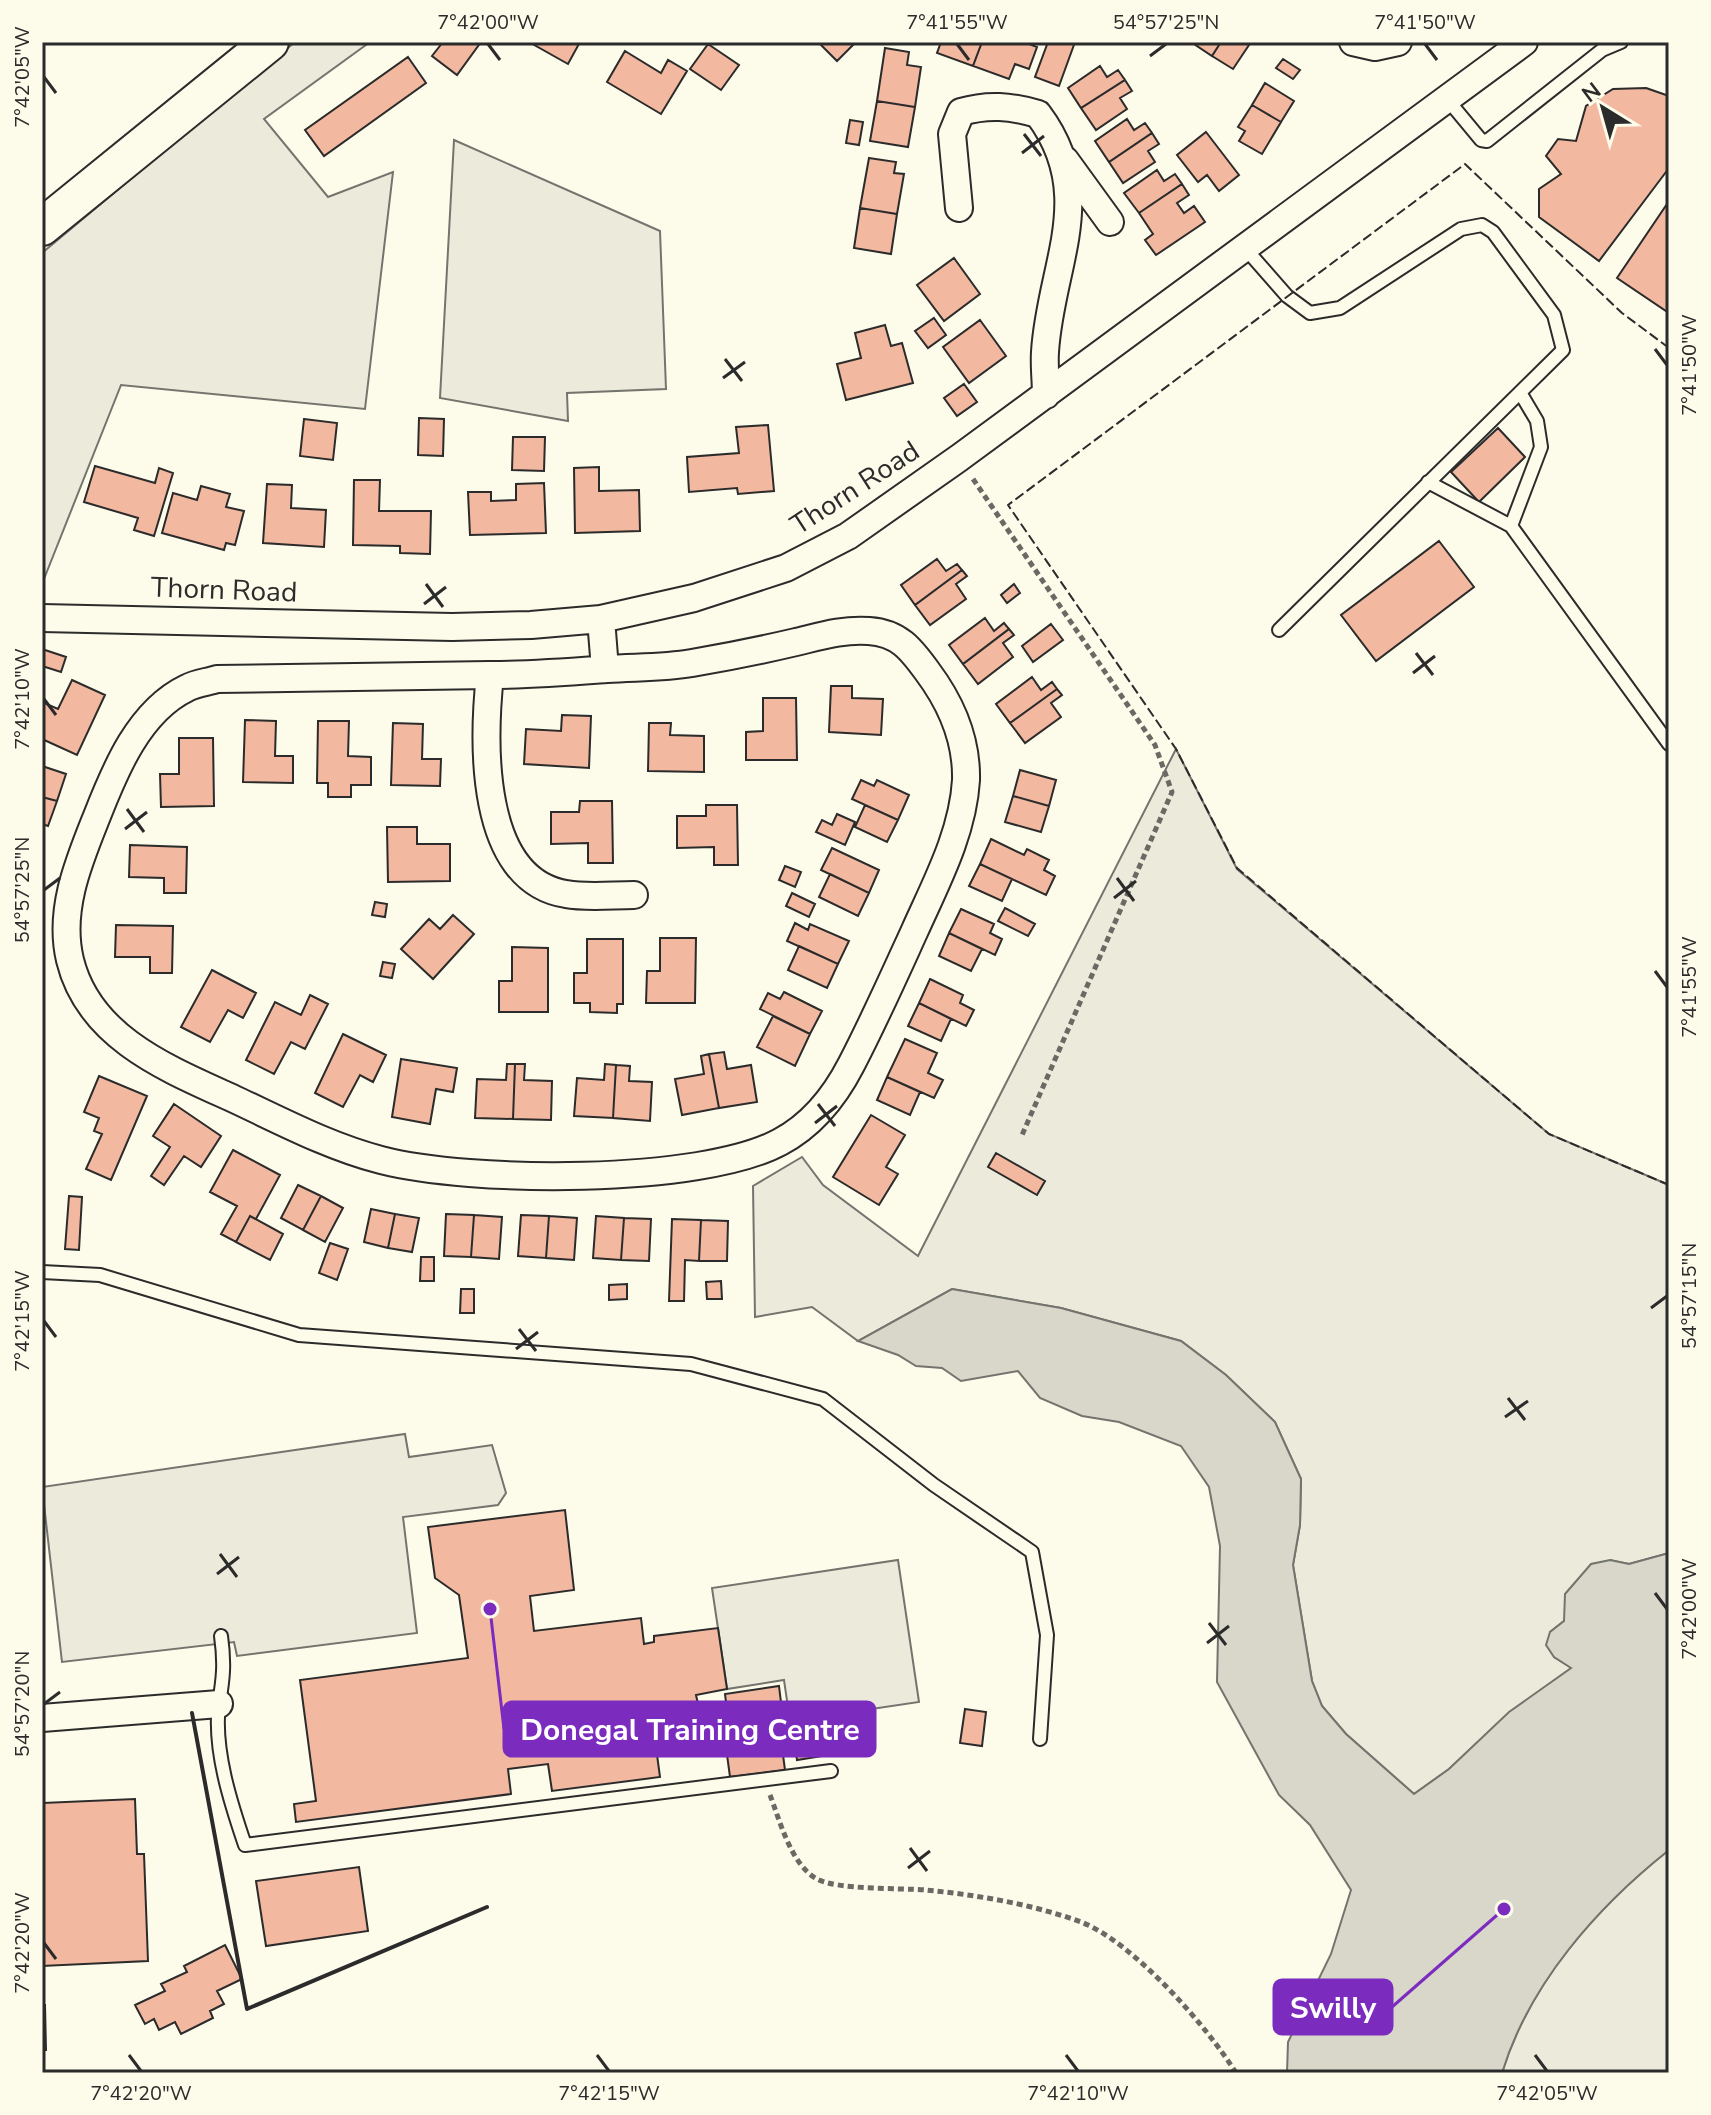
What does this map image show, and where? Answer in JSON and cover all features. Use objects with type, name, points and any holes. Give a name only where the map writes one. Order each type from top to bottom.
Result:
[{"type":"main road","points":[[42,227],[270,42]]},
{"type":"street","points":[[1353,42],[1375,47],[1398,42]]},
{"type":"street","name":"Thorn Road","points":[[42,618],[452,627],[601,619],[694,598],[786,568],[848,536],[959,458],[1524,42]]},
{"type":"street","points":[[959,208],[952,134],[961,112],[982,106],[1013,107],[1038,114],[1063,158],[1110,222]]},
{"type":"street","points":[[1046,395],[1045,350],[1069,236],[1063,158]]},
{"type":"street","points":[[601,619],[605,669]]},
{"type":"street","points":[[862,630],[890,633],[909,647],[936,683],[955,718],[966,780],[948,857],[874,1021],[840,1087],[812,1119],[784,1141],[745,1158],[658,1172],[445,1172],[380,1160],[334,1145],[138,1054],[103,1020],[83,994],[70,962],[66,934],[76,868],[103,800],[137,732],[165,703],[186,688],[217,679],[490,675],[550,675],[684,665],[827,633],[862,630]]},
{"type":"street","points":[[490,675],[485,721],[489,788],[502,842],[527,878],[564,894],[634,895]]},
{"type":"street","points":[[42,1718],[219,1704]]},
{"type":"lane","points":[[1447,99],[1481,140],[1487,141],[1602,50],[1621,42]]},
{"type":"lane","points":[[1244,247],[1287,296],[1310,313],[1340,308],[1461,229],[1482,225],[1493,232],[1554,315],[1563,350],[1279,630]]},
{"type":"lane","points":[[1511,526],[1541,447],[1537,421],[1521,394]]},
{"type":"lane","points":[[1428,482],[1511,526],[1669,744]]},
{"type":"lane","points":[[42,1272],[100,1275],[299,1335],[691,1364],[823,1399],[934,1485],[1032,1552],[1047,1635],[1040,1739]]},
{"type":"lane","points":[[221,1636],[225,1673],[219,1704],[224,1782],[245,1845],[831,1771]]},
{"type":"path","points":[[959,458],[1155,745],[1172,792],[1022,1135]]},
{"type":"path","points":[[764,1779],[784,1832],[799,1858],[817,1879],[975,1896],[1083,1923],[1118,1944],[1175,1997],[1217,2041],[1236,2073]]},
{"type":"shaded area","points":[[295,42],[370,42],[264,119],[328,197],[393,172],[365,409],[121,385],[42,584],[42,253]]},
{"type":"shaded area","points":[[454,140],[660,231],[666,389],[567,393],[568,421],[440,398]]},
{"type":"shaded area","points":[[1176,749],[1237,869],[1549,1134],[1669,1185],[1669,1553],[1629,1564],[1610,1560],[1564,1621],[1550,1632],[1554,1657],[1572,1668],[1510,1712],[1449,1769],[1414,1794],[1346,1734],[1322,1706],[1312,1681],[1293,1565],[1300,1525],[1301,1479],[1275,1422],[1226,1375],[1181,1341],[1061,1308],[952,1289],[858,1341],[812,1307],[755,1317],[753,1186],[802,1157],[823,1185],[918,1256]]},
{"type":"shaded area","points":[[952,1289],[1061,1308],[1181,1341],[1226,1375],[1275,1422],[1301,1479],[1300,1525],[1293,1565],[1312,1681],[1322,1706],[1346,1734],[1414,1794],[1449,1769],[1509,1712],[1571,1668],[1554,1657],[1546,1645],[1550,1632],[1564,1621],[1565,1594],[1591,1564],[1610,1560],[1629,1564],[1669,1553],[1669,1850],[1616,1896],[1548,1978],[1529,2009],[1502,2073],[1287,2073],[1288,2042],[1331,1954],[1351,1890],[1310,1825],[1279,1795],[1217,1682],[1220,1546],[1209,1487],[1181,1446],[1119,1422],[1082,1416],[1040,1398],[1018,1371],[961,1381],[942,1368],[916,1366],[898,1355],[858,1341]]},
{"type":"shaded area","points":[[405,1434],[409,1457],[492,1445],[506,1493],[498,1505],[403,1517],[417,1633],[237,1656],[234,1642],[62,1662],[42,1487]]},
{"type":"shaded area","points":[[898,1560],[919,1702],[790,1721],[784,1680],[727,1689],[712,1588]]},
{"type":"shaded area","points":[[1669,1850],[1669,2073],[1502,2073],[1529,2009],[1548,1978],[1616,1896]]},
{"type":"building","points":[[443,42],[481,42],[457,75],[432,56]]},
{"type":"building","points":[[529,42],[580,42],[568,64]]},
{"type":"building","points":[[856,42],[837,61],[820,44]]},
{"type":"building","points":[[941,42],[982,42],[973,66],[937,53]]},
{"type":"building","points":[[982,42],[1024,42],[1037,47],[1029,69],[1015,64],[1009,79],[973,66]]},
{"type":"building","points":[[1048,42],[1075,42],[1059,86],[1035,77]]},
{"type":"building","points":[[1191,42],[1221,42],[1212,56]]},
{"type":"building","points":[[1221,42],[1251,42],[1233,69],[1212,56]]},
{"type":"building","points":[[708,44],[739,65],[721,90],[690,69]]},
{"type":"building","points":[[885,48],[909,52],[907,65],[921,67],[915,107],[877,101]]},
{"type":"building","points":[[625,51],[661,73],[668,60],[687,71],[661,114],[607,82]]},
{"type":"building","points":[[408,57],[426,83],[324,156],[305,130]]},
{"type":"building","points":[[1283,59],[1300,70],[1293,79],[1276,68]]},
{"type":"building","points":[[1100,66],[1107,77],[1118,70],[1125,80],[1081,108],[1068,88]]},
{"type":"building","points":[[1125,80],[1132,91],[1120,98],[1127,109],[1096,130],[1081,108]]},
{"type":"building","points":[[1265,83],[1294,101],[1281,122],[1252,105]]},
{"type":"building","points":[[1646,88],[1669,96],[1669,168],[1599,261],[1539,217],[1539,189],[1561,174],[1546,156],[1558,139],[1576,141],[1586,106],[1613,89]]},
{"type":"building","points":[[877,101],[915,107],[908,147],[870,141]]},
{"type":"building","points":[[1252,105],[1281,122],[1262,154],[1239,141],[1245,131],[1238,127]]},
{"type":"building","points":[[1127,119],[1134,130],[1145,123],[1152,133],[1109,162],[1095,141]]},
{"type":"building","points":[[850,120],[863,122],[859,145],[846,143]]},
{"type":"building","points":[[1206,132],[1239,175],[1219,191],[1207,175],[1198,182],[1177,155]]},
{"type":"building","points":[[1152,133],[1159,144],[1148,151],[1155,162],[1123,183],[1109,162]]},
{"type":"building","points":[[869,158],[896,162],[894,173],[904,174],[897,214],[860,208]]},
{"type":"building","points":[[1157,170],[1164,181],[1175,174],[1182,184],[1139,213],[1124,193]]},
{"type":"building","points":[[1182,184],[1189,195],[1177,203],[1184,213],[1194,206],[1205,222],[1156,255],[1145,240],[1153,234],[1139,213]]},
{"type":"building","points":[[1669,201],[1669,313],[1617,278]]},
{"type":"building","points":[[860,208],[897,214],[891,254],[854,248]]},
{"type":"building","points":[[954,258],[980,294],[944,321],[917,285]]},
{"type":"building","points":[[934,318],[946,335],[928,348],[915,331]]},
{"type":"building","points":[[980,320],[1006,356],[969,383],[943,347]]},
{"type":"building","points":[[885,325],[891,346],[902,343],[913,383],[846,400],[837,364],[861,358],[855,333]]},
{"type":"building","points":[[964,384],[977,402],[957,416],[944,398]]},
{"type":"building","points":[[419,418],[444,419],[443,456],[418,455]]},
{"type":"building","points":[[304,419],[337,423],[333,460],[300,456]]},
{"type":"building","points":[[768,425],[774,491],[738,494],[737,488],[689,492],[687,457],[739,453],[736,427]]},
{"type":"building","points":[[1498,428],[1525,457],[1479,502],[1451,472]]},
{"type":"building","points":[[513,437],[545,437],[544,471],[512,470]]},
{"type":"building","points":[[95,466],[155,483],[159,468],[173,473],[154,536],[134,530],[138,518],[84,502]]},
{"type":"building","points":[[599,467],[599,491],[639,490],[640,531],[575,533],[574,468]]},
{"type":"building","points":[[354,480],[380,480],[379,511],[431,511],[430,554],[400,553],[400,546],[353,545]]},
{"type":"building","points":[[544,483],[546,533],[470,535],[468,492],[491,492],[491,501],[516,500],[516,484]]},
{"type":"building","points":[[267,484],[292,485],[291,508],[326,510],[324,547],[263,543]]},
{"type":"building","points":[[201,486],[230,494],[226,507],[244,511],[235,545],[226,543],[224,550],[162,533],[173,493],[197,500]]},
{"type":"building","points":[[1439,541],[1474,587],[1376,661],[1341,615]]},
{"type":"building","points":[[937,559],[946,571],[957,564],[962,570],[915,605],[901,585]]},
{"type":"building","points":[[962,570],[967,576],[956,584],[966,599],[930,625],[915,605]]},
{"type":"building","points":[[1014,584],[1020,593],[1007,603],[1001,595]]},
{"type":"building","points":[[985,618],[994,631],[1004,623],[1009,629],[963,664],[949,645]]},
{"type":"building","points":[[1051,624],[1063,640],[1033,662],[1022,646]]},
{"type":"building","points":[[1009,629],[1014,635],[1003,643],[1013,657],[978,684],[963,664]]},
{"type":"building","points":[[42,649],[66,657],[61,672],[42,666]]},
{"type":"building","points":[[1032,677],[1041,690],[1052,682],[1057,689],[1010,723],[996,704]]},
{"type":"building","points":[[72,680],[105,695],[77,755],[42,739],[42,702],[58,709]]},
{"type":"building","points":[[831,686],[852,686],[852,698],[883,699],[881,735],[829,732]]},
{"type":"building","points":[[1057,689],[1062,695],[1051,703],[1061,717],[1025,743],[1010,723]]},
{"type":"building","points":[[763,698],[796,698],[797,760],[746,760],[746,732],[763,731]]},
{"type":"building","points":[[562,715],[591,716],[589,768],[524,764],[526,729],[561,731]]},
{"type":"building","points":[[245,720],[276,721],[275,756],[293,756],[293,783],[243,782]]},
{"type":"building","points":[[318,721],[349,721],[348,756],[371,757],[371,785],[351,785],[351,797],[328,797],[328,783],[317,783]]},
{"type":"building","points":[[393,723],[423,724],[422,759],[441,759],[440,786],[391,785]]},
{"type":"building","points":[[649,723],[671,723],[670,735],[704,736],[704,772],[648,771]]},
{"type":"building","points":[[179,738],[213,738],[214,806],[161,807],[160,774],[179,774]]},
{"type":"building","points":[[42,766],[66,774],[57,801],[42,797]]},
{"type":"building","points":[[1020,770],[1056,780],[1049,806],[1013,796]]},
{"type":"building","points":[[861,780],[874,786],[877,780],[909,795],[898,820],[852,799]]},
{"type":"building","points":[[1013,796],[1049,806],[1041,832],[1005,822]]},
{"type":"building","points":[[42,797],[57,801],[48,826],[42,824]]},
{"type":"building","points":[[580,801],[612,801],[613,863],[588,863],[588,843],[551,844],[551,812],[579,812]]},
{"type":"building","points":[[706,805],[737,805],[738,865],[714,865],[714,847],[677,848],[677,816],[706,816]]},
{"type":"building","points":[[865,805],[898,820],[887,842],[855,827]]},
{"type":"building","points":[[837,814],[855,822],[845,845],[816,832],[822,820],[832,825]]},
{"type":"building","points":[[387,827],[417,827],[417,844],[450,844],[450,881],[388,882]]},
{"type":"building","points":[[991,839],[1024,855],[1027,849],[1049,860],[1044,870],[1055,876],[1046,895],[980,864]]},
{"type":"building","points":[[130,845],[187,847],[186,893],[164,893],[164,878],[129,877]]},
{"type":"building","points":[[832,848],[879,870],[869,893],[821,870]]},
{"type":"building","points":[[980,864],[1012,879],[1002,901],[969,886]]},
{"type":"building","points":[[785,866],[801,872],[795,887],[779,880]]},
{"type":"building","points":[[830,874],[869,893],[858,916],[819,897]]},
{"type":"building","points":[[792,893],[815,904],[809,917],[786,906]]},
{"type":"building","points":[[375,902],[387,904],[385,917],[372,915]]},
{"type":"building","points":[[1005,908],[1035,924],[1028,936],[998,921]]},
{"type":"building","points":[[961,909],[994,924],[990,933],[1002,939],[995,955],[949,933]]},
{"type":"building","points":[[453,915],[474,934],[433,979],[401,949],[429,919],[440,929]]},
{"type":"building","points":[[795,923],[808,930],[810,924],[849,941],[838,964],[787,941]]},
{"type":"building","points":[[116,925],[173,926],[172,973],[150,973],[150,957],[115,957]]},
{"type":"building","points":[[949,933],[982,949],[971,971],[939,956]]},
{"type":"building","points":[[660,938],[696,938],[695,1003],[646,1003],[647,971],[660,971]]},
{"type":"building","points":[[587,939],[623,939],[623,1004],[617,1004],[617,1013],[590,1012],[590,1003],[574,1003],[574,973],[587,973]]},
{"type":"building","points":[[799,946],[838,964],[827,988],[788,970]]},
{"type":"building","points":[[512,947],[548,948],[548,1012],[499,1012],[499,981],[512,981]]},
{"type":"building","points":[[383,962],[395,964],[392,978],[380,976]]},
{"type":"building","points":[[212,970],[256,993],[243,1018],[228,1010],[210,1042],[181,1027]]},
{"type":"building","points":[[930,979],[963,995],[960,1003],[974,1010],[966,1026],[919,1003]]},
{"type":"building","points":[[784,992],[822,1011],[810,1034],[760,1009],[768,993],[780,999]]},
{"type":"building","points":[[310,995],[328,1004],[305,1049],[291,1042],[274,1074],[246,1060],[275,1002],[301,1015]]},
{"type":"building","points":[[919,1003],[951,1019],[941,1041],[908,1026]]},
{"type":"building","points":[[773,1016],[810,1034],[795,1066],[757,1047]]},
{"type":"building","points":[[343,1034],[386,1055],[373,1082],[360,1075],[343,1107],[315,1093]]},
{"type":"building","points":[[905,1039],[937,1053],[928,1073],[943,1080],[934,1098],[887,1077]]},
{"type":"building","points":[[724,1052],[727,1069],[751,1065],[757,1102],[719,1108],[709,1054]]},
{"type":"building","points":[[709,1054],[719,1108],[682,1115],[675,1079],[704,1074],[701,1056]]},
{"type":"building","points":[[401,1059],[457,1068],[453,1092],[436,1089],[430,1124],[392,1117]]},
{"type":"building","points":[[507,1064],[515,1064],[513,1119],[475,1118],[477,1079],[506,1080]]},
{"type":"building","points":[[515,1064],[525,1064],[524,1080],[552,1081],[551,1120],[513,1119]]},
{"type":"building","points":[[605,1064],[616,1065],[613,1118],[574,1116],[577,1078],[604,1080]]},
{"type":"building","points":[[616,1065],[630,1066],[629,1081],[652,1082],[650,1121],[613,1118]]},
{"type":"building","points":[[99,1076],[147,1096],[111,1180],[86,1169],[102,1134],[94,1131],[99,1118],[84,1112]]},
{"type":"building","points":[[887,1077],[920,1092],[910,1115],[877,1100]]},
{"type":"building","points":[[174,1104],[221,1136],[201,1167],[184,1156],[164,1185],[151,1176],[170,1147],[153,1136]]},
{"type":"building","points":[[871,1115],[905,1135],[886,1167],[898,1174],[879,1205],[833,1177]]},
{"type":"building","points":[[233,1150],[280,1175],[256,1219],[250,1216],[236,1242],[221,1234],[237,1206],[210,1192]]},
{"type":"building","points":[[996,1153],[1045,1181],[1037,1195],[988,1167]]},
{"type":"building","points":[[298,1185],[321,1196],[303,1230],[281,1218]]},
{"type":"building","points":[[69,1196],[82,1197],[79,1250],[65,1249]]},
{"type":"building","points":[[321,1196],[343,1208],[325,1242],[303,1230]]},
{"type":"building","points":[[371,1209],[395,1214],[388,1248],[364,1242]]},
{"type":"building","points":[[395,1214],[419,1218],[412,1252],[388,1248]]},
{"type":"building","points":[[446,1214],[474,1215],[471,1257],[444,1256]]},
{"type":"building","points":[[474,1215],[502,1217],[499,1259],[471,1257]]},
{"type":"building","points":[[521,1215],[549,1216],[546,1258],[518,1256]]},
{"type":"building","points":[[250,1216],[283,1234],[270,1260],[236,1242]]},
{"type":"building","points":[[549,1216],[577,1218],[574,1260],[546,1258]]},
{"type":"building","points":[[596,1216],[624,1218],[621,1260],[593,1258]]},
{"type":"building","points":[[624,1218],[651,1219],[649,1261],[621,1260]]},
{"type":"building","points":[[672,1219],[701,1220],[699,1261],[685,1260],[684,1301],[669,1301]]},
{"type":"building","points":[[701,1220],[728,1221],[727,1261],[699,1261]]},
{"type":"building","points":[[330,1243],[348,1249],[337,1280],[319,1273]]},
{"type":"building","points":[[421,1257],[434,1257],[434,1281],[420,1281]]},
{"type":"building","points":[[721,1281],[722,1299],[707,1299],[706,1282]]},
{"type":"building","points":[[627,1284],[627,1299],[609,1300],[609,1285]]},
{"type":"building","points":[[461,1289],[474,1289],[474,1313],[460,1313]]},
{"type":"building","points":[[565,1510],[574,1590],[530,1596],[534,1631],[641,1618],[644,1644],[654,1642],[654,1636],[718,1628],[727,1689],[696,1695],[698,1704],[651,1710],[660,1777],[552,1791],[548,1764],[508,1769],[511,1794],[296,1822],[294,1804],[316,1801],[300,1680],[468,1658],[459,1595],[435,1578],[428,1527]]},
{"type":"building","points":[[779,1686],[783,1719],[729,1726],[725,1694]]},
{"type":"building","points":[[965,1709],[986,1712],[982,1746],[960,1743]]},
{"type":"building","points":[[836,1724],[841,1753],[797,1760],[793,1731]]},
{"type":"building","points":[[780,1732],[785,1770],[730,1777],[725,1740]]},
{"type":"building","points":[[42,1790],[43,1803],[135,1799],[137,1854],[144,1854],[148,1961],[42,1966]]},
{"type":"building","points":[[359,1867],[368,1931],[266,1946],[256,1881]]},
{"type":"building","points":[[225,1945],[242,1979],[217,1991],[224,2004],[210,2011],[213,2018],[181,2034],[175,2022],[159,2030],[154,2019],[145,2024],[135,2005],[165,1991],[161,1984],[187,1972],[184,1966]]},
{"type":"building","points":[[42,2005],[45,2005],[46,2050],[42,2050]]},
{"type":"fence","points":[[1669,348],[1622,313],[1465,164],[1008,505],[1176,749],[1237,868],[1549,1134],[1669,1185]]},
{"type":"wall","points":[[192,1713],[247,2009],[487,1907]]},
{"type":"place","name":"Donegal Training Centre","points":[[490,1609]]},
{"type":"place","name":"Swilly","points":[[1504,1909]]}]
